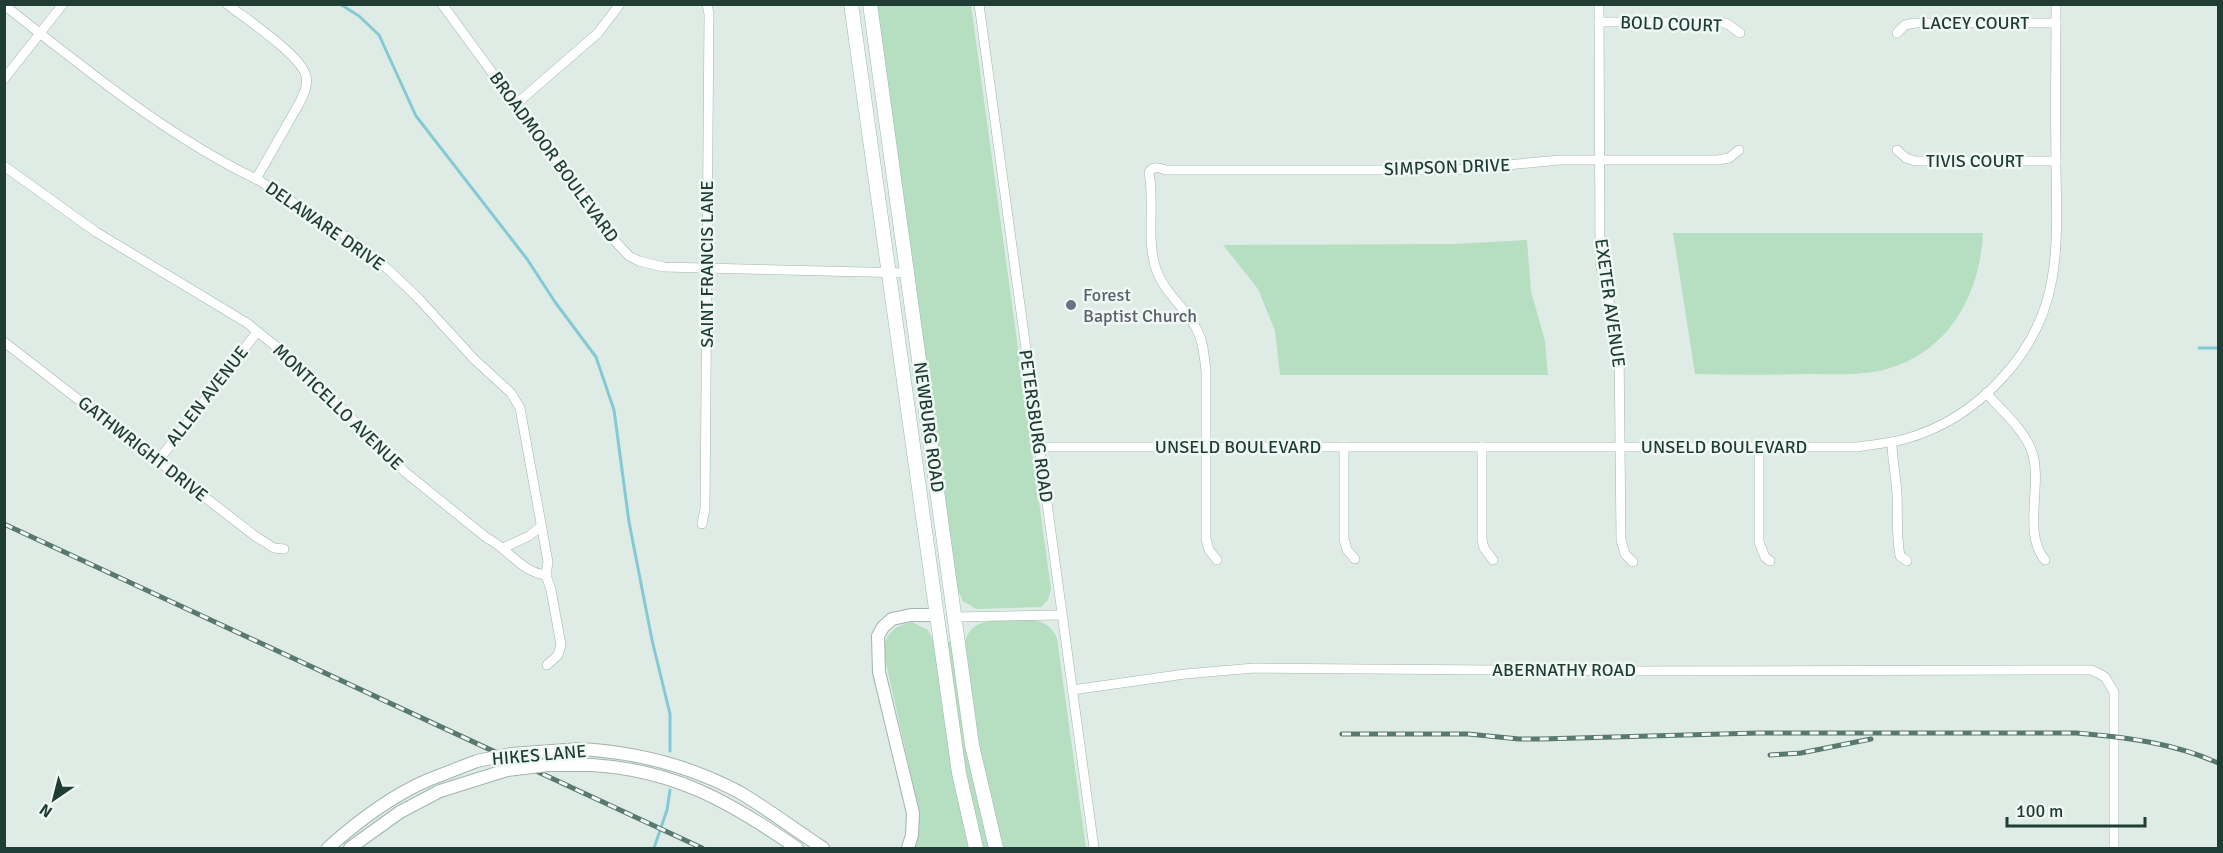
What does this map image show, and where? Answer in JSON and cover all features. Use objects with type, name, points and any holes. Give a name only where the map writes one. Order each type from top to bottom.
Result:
[{"type":"main road","name":"NEWBURG ROAD","points":[[851,4],[959,773],[976,849]]},
{"type":"main road","name":"NEWBURG ROAD","points":[[870,4],[972,745],[996,849]]},
{"type":"street","points":[[4,79],[63,4]]},
{"type":"street","points":[[227,4],[299,62],[306,77],[305,90],[300,102],[256,179]]},
{"type":"street","name":"BROADMOOR BOULEVARD","points":[[442,4],[514,105],[615,241],[629,256],[664,267],[907,273]]},
{"type":"street","points":[[514,105],[598,33],[620,4]]},
{"type":"street","name":"SAINT FRANCIS LANE","points":[[702,524],[705,509],[709,26],[707,4]]},
{"type":"street","name":"PETERSBURG ROAD","points":[[979,4],[1094,849]]},
{"type":"street","name":"EXETER AVENUE","points":[[1599,4],[1600,263],[1619,343],[1621,540],[1625,554],[1633,562]]},
{"type":"street","name":"UNSELD BOULEVARD","points":[[1039,447],[1856,447],[1892,442],[1936,427],[1963,412],[2001,378],[2025,349],[2041,317],[2049,292],[2056,249],[2056,4]]},
{"type":"street","name":"DELAWARE DRIVE","points":[[4,5],[120,95],[168,128],[310,212],[356,243],[419,299],[474,359],[511,393],[520,408],[522,418],[548,562],[546,575],[561,645],[558,655],[547,665]]},
{"type":"street","name":"BOLD COURT","points":[[1599,22],[1722,22],[1740,33]]},
{"type":"street","name":"LACEY COURT","points":[[1897,33],[1905,25],[1915,23],[2056,23]]},
{"type":"street","name":"SIMPSON DRIVE","points":[[1206,446],[1204,351],[1194,325],[1166,289],[1155,267],[1149,172],[1151,169],[1155,167],[1166,170],[1453,170],[1538,162],[1717,160],[1729,158],[1739,150]]},
{"type":"street","name":"TIVIS COURT","points":[[1897,150],[1906,158],[1915,161],[2056,161]]},
{"type":"street","name":"MONTICELLO AVENUE","points":[[4,166],[96,232],[227,310],[257,332],[295,362],[405,472],[439,501],[503,548],[533,574],[546,575]]},
{"type":"street","name":"ALLEN AVENUE","points":[[158,461],[257,332]]},
{"type":"street","name":"GATHWRIGHT DRIVE","points":[[4,342],[267,545],[284,549]]},
{"type":"street","points":[[1986,393],[2023,433],[2032,453],[2035,465],[2035,539],[2038,552],[2045,560]]},
{"type":"street","points":[[1892,442],[1892,462],[1897,494],[1897,541],[1900,556],[1907,561]]},
{"type":"street","points":[[1206,446],[1206,539],[1209,550],[1217,560]]},
{"type":"street","points":[[1344,447],[1344,539],[1347,550],[1355,559]]},
{"type":"street","points":[[1482,447],[1482,539],[1484,548],[1493,560]]},
{"type":"street","points":[[1759,447],[1759,542],[1765,557],[1770,561]]},
{"type":"street","points":[[503,548],[529,536],[540,527]]},
{"type":"street","points":[[908,849],[914,813],[879,672],[878,636],[883,627],[892,619],[911,615],[936,615]]},
{"type":"street","points":[[956,617],[1062,615]]},
{"type":"street","name":"ABERNATHY ROAD","points":[[1072,690],[1185,674],[1254,668],[1597,671],[2092,670],[2105,677],[2112,688],[2115,736],[2114,849]]},
{"type":"street","name":"HIKES LANE","points":[[328,849],[368,815],[411,787],[428,780],[477,761],[511,754],[580,749],[633,755],[682,768],[712,779],[747,797],[823,849]]},
{"type":"street","name":"HIKES LANE","points":[[350,849],[400,812],[440,791],[507,770],[548,765],[592,765],[632,769],[691,786],[739,811],[797,849]]},
{"type":"green space","points":[[876,5],[971,5],[1051,589],[1048,600],[1041,607],[976,609],[963,601],[957,588]]},
{"type":"green space","points":[[1673,233],[1983,233],[1981,256],[1968,298],[1958,317],[1928,349],[1887,369],[1859,374],[1752,375],[1695,374]]},
{"type":"green space","points":[[1527,240],[1531,291],[1545,341],[1548,375],[1280,375],[1275,331],[1258,289],[1223,245],[1454,244]]},
{"type":"green space","points":[[1031,620],[1043,623],[1049,626],[1057,638],[1086,848],[1003,848],[979,747],[965,642],[971,629],[982,623]]},
{"type":"green space","points":[[912,622],[928,630],[935,644],[971,848],[914,848],[919,832],[918,806],[883,650],[892,631]]},
{"type":"green space","points":[[953,641],[991,848],[983,848],[962,758],[945,642]]},
{"type":"waterway","points":[[340,4],[359,16],[379,35],[416,116],[527,259],[555,302],[596,357],[614,410],[629,522],[652,640],[670,714],[670,751]]},
{"type":"waterway","points":[[2199,348],[2218,348]]},
{"type":"waterway","points":[[654,848],[667,810],[670,790]]},
{"type":"railway","points":[[4,524],[702,848]]},
{"type":"railway","points":[[1342,734],[1468,734],[1541,739],[1758,733],[2076,733],[2149,742],[2184,750],[2218,763]]},
{"type":"railway","points":[[1770,755],[1801,753],[1871,739]]},
{"type":"place","name":"Forest Baptist Church","points":[[1071,305]]}]
